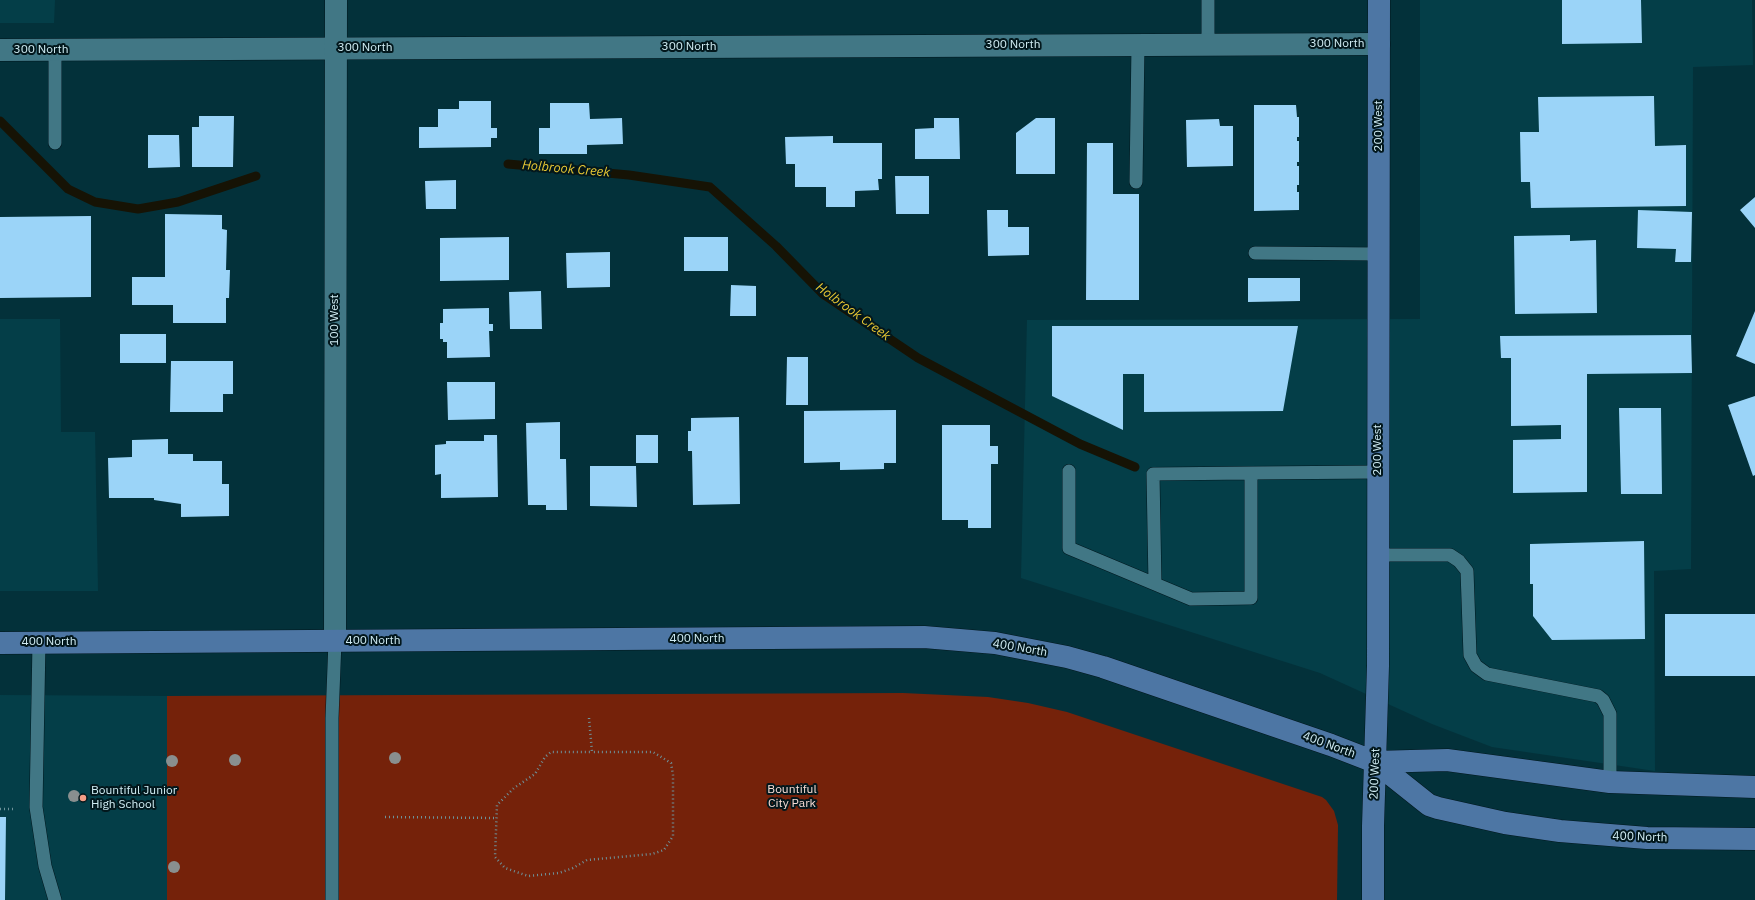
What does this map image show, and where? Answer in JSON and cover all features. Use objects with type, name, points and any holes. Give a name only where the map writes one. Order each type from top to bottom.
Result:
[{"type":"main road","name":"200 West","points":[[1373,900],[1373,826],[1378,666],[1379,0]]},
{"type":"main road","name":"400 North","points":[[0,643],[924,637],[995,643],[1030,648],[1103,667],[1331,745],[1375,762],[1429,805],[1505,823],[1560,831],[1616,836],[1755,839]]},
{"type":"main road","name":"400 North","points":[[1375,762],[1447,760],[1610,782],[1755,787]]},
{"type":"street","name":"100 West","points":[[335,641],[336,0]]},
{"type":"street","name":"300 North","points":[[0,50],[1379,44]]},
{"type":"lane","points":[[1208,0],[1208,44]]},
{"type":"lane","points":[[1136,182],[1138,45]]},
{"type":"lane","points":[[55,50],[55,142]]},
{"type":"lane","points":[[1255,253],[1378,254]]},
{"type":"lane","points":[[1069,471],[1069,548],[1191,599],[1251,598],[1251,473]]},
{"type":"lane","points":[[1155,584],[1153,474],[1378,472]]},
{"type":"lane","points":[[1378,555],[1450,556],[1459,561],[1467,571],[1470,655],[1476,666],[1487,674],[1598,696],[1603,700],[1610,714],[1610,782]]},
{"type":"lane","points":[[332,900],[332,718],[335,641]]},
{"type":"lane","points":[[39,642],[36,807],[45,866],[55,900]]},
{"type":"path","points":[[589,718],[592,752]]},
{"type":"path","points":[[551,752],[592,752],[653,752],[672,763],[673,836],[664,850],[652,854],[587,860],[573,868],[559,873],[528,876],[505,868],[495,857],[497,805],[514,788],[536,774],[545,757],[551,752]]},
{"type":"path","points":[[0,809],[19,809]]},
{"type":"path","points":[[385,817],[497,818]]},
{"type":"shaded area","points":[[0,0],[55,0],[54,23],[0,23]]},
{"type":"shaded area","points":[[1420,0],[1752,0],[1753,65],[1693,67],[1691,569],[1654,571],[1655,771],[1492,747],[1432,724],[1320,673],[1021,578],[1027,320],[1420,319]]},
{"type":"shaded area","points":[[0,319],[60,319],[61,432],[95,432],[98,591],[0,591]]},
{"type":"shaded area","name":"Bountiful Junior High School","points":[[0,695],[167,696],[167,900],[0,900]]},
{"type":"green space","name":"Bountiful City Park","points":[[903,693],[988,697],[1028,703],[1067,712],[1322,797],[1334,811],[1338,825],[1337,900],[167,900],[167,696]]},
{"type":"building","points":[[1562,0],[1641,0],[1642,43],[1562,44]]},
{"type":"building","points":[[1654,96],[1655,146],[1686,145],[1686,206],[1531,208],[1530,182],[1521,182],[1520,132],[1539,132],[1538,97]]},
{"type":"building","points":[[459,101],[491,101],[491,128],[497,128],[497,138],[491,138],[491,147],[419,148],[419,127],[438,127],[438,109],[459,109]]},
{"type":"building","points":[[550,103],[589,103],[590,119],[622,118],[623,144],[587,145],[587,154],[539,154],[539,128],[550,128]]},
{"type":"building","points":[[1254,105],[1296,105],[1297,117],[1299,117],[1299,137],[1297,137],[1297,141],[1299,141],[1299,162],[1297,162],[1297,166],[1299,166],[1299,185],[1297,185],[1297,192],[1299,192],[1299,210],[1254,211]]},
{"type":"building","points":[[199,116],[234,116],[233,167],[192,167],[192,127],[199,127]]},
{"type":"building","points":[[934,118],[959,118],[960,159],[915,159],[915,129],[934,128]]},
{"type":"building","points":[[1036,118],[1055,118],[1055,174],[1016,174],[1016,133]]},
{"type":"building","points":[[1219,119],[1220,126],[1233,126],[1233,166],[1187,167],[1186,120]]},
{"type":"building","points":[[148,135],[179,135],[180,167],[148,168]]},
{"type":"building","points":[[833,136],[833,143],[882,143],[882,179],[878,179],[879,190],[855,191],[855,207],[826,207],[826,187],[795,187],[795,164],[786,164],[785,137]]},
{"type":"building","points":[[1087,143],[1113,143],[1113,194],[1139,194],[1139,300],[1086,300]]},
{"type":"building","points":[[895,176],[929,176],[929,214],[896,214]]},
{"type":"building","points":[[456,180],[456,209],[426,209],[425,181]]},
{"type":"building","points":[[1755,197],[1755,228],[1740,210]]},
{"type":"building","points":[[987,210],[1008,210],[1008,227],[1029,227],[1029,255],[988,256]]},
{"type":"building","points":[[1638,210],[1692,212],[1691,262],[1675,262],[1676,249],[1637,248]]},
{"type":"building","points":[[165,214],[222,215],[222,229],[227,230],[226,270],[230,270],[229,298],[226,298],[226,323],[173,323],[173,305],[132,305],[132,277],[165,277]]},
{"type":"building","points":[[91,216],[91,297],[0,298],[0,217]]},
{"type":"building","points":[[1570,235],[1570,241],[1596,240],[1597,313],[1515,314],[1514,236]]},
{"type":"building","points":[[509,237],[509,280],[440,281],[440,238]]},
{"type":"building","points":[[684,237],[728,237],[728,271],[684,271]]},
{"type":"building","points":[[610,252],[610,287],[567,288],[566,253]]},
{"type":"building","points":[[1248,278],[1300,278],[1300,301],[1248,302]]},
{"type":"building","points":[[731,285],[756,286],[756,316],[730,316]]},
{"type":"building","points":[[541,291],[542,329],[510,329],[509,292]]},
{"type":"building","points":[[489,308],[489,324],[493,324],[493,331],[489,331],[490,357],[447,358],[447,342],[443,342],[443,339],[440,339],[440,323],[443,323],[443,309]]},
{"type":"building","points":[[1755,311],[1755,364],[1736,356]]},
{"type":"building","points":[[1052,326],[1298,326],[1283,411],[1144,412],[1144,374],[1123,374],[1123,430],[1052,396]]},
{"type":"building","points":[[120,334],[166,334],[166,363],[120,363]]},
{"type":"building","points":[[1691,335],[1692,373],[1587,374],[1587,492],[1513,493],[1513,440],[1561,439],[1561,425],[1511,426],[1511,358],[1501,358],[1500,336]]},
{"type":"building","points":[[787,357],[808,357],[808,405],[786,405]]},
{"type":"building","points":[[171,361],[233,361],[233,394],[223,394],[223,412],[170,412]]},
{"type":"building","points":[[447,382],[495,382],[495,419],[448,420]]},
{"type":"building","points":[[1755,396],[1755,475],[1753,476],[1728,405]]},
{"type":"building","points":[[1619,408],[1661,408],[1662,494],[1621,494]]},
{"type":"building","points":[[896,410],[896,463],[884,463],[884,469],[840,470],[840,462],[804,463],[804,411]]},
{"type":"building","points":[[739,417],[740,504],[693,505],[692,451],[688,451],[688,431],[691,431],[691,418]]},
{"type":"building","points":[[560,422],[560,459],[566,459],[567,510],[546,510],[546,505],[528,505],[526,423]]},
{"type":"building","points":[[942,425],[990,425],[990,446],[998,446],[998,464],[991,464],[991,528],[968,528],[968,520],[942,520]]},
{"type":"building","points":[[484,435],[497,435],[498,497],[441,498],[441,474],[435,475],[435,445],[446,444],[446,441],[484,441]]},
{"type":"building","points":[[636,435],[658,435],[658,463],[636,463]]},
{"type":"building","points":[[168,439],[168,454],[193,454],[193,461],[222,461],[222,484],[229,484],[229,516],[181,517],[181,504],[154,500],[154,498],[109,498],[108,458],[132,457],[132,440]]},
{"type":"building","points":[[590,466],[636,466],[637,507],[590,506]]},
{"type":"building","points":[[1644,541],[1645,639],[1552,640],[1533,616],[1533,584],[1530,584],[1530,544]]},
{"type":"building","points":[[1665,614],[1755,614],[1755,676],[1665,676]]},
{"type":"building","points":[[0,817],[6,817],[5,900],[0,900]]},
{"type":"waterway","name":"Holbrook Creek","points":[[0,121],[68,189],[95,202],[138,209],[178,202],[256,176]]},
{"type":"waterway","name":"Holbrook Creek","points":[[508,164],[629,175],[710,187],[776,246],[823,294],[918,358],[1080,444],[1135,467]]},
{"type":"place","name":"Bountiful Junior High School","points":[[83,798]]}]
